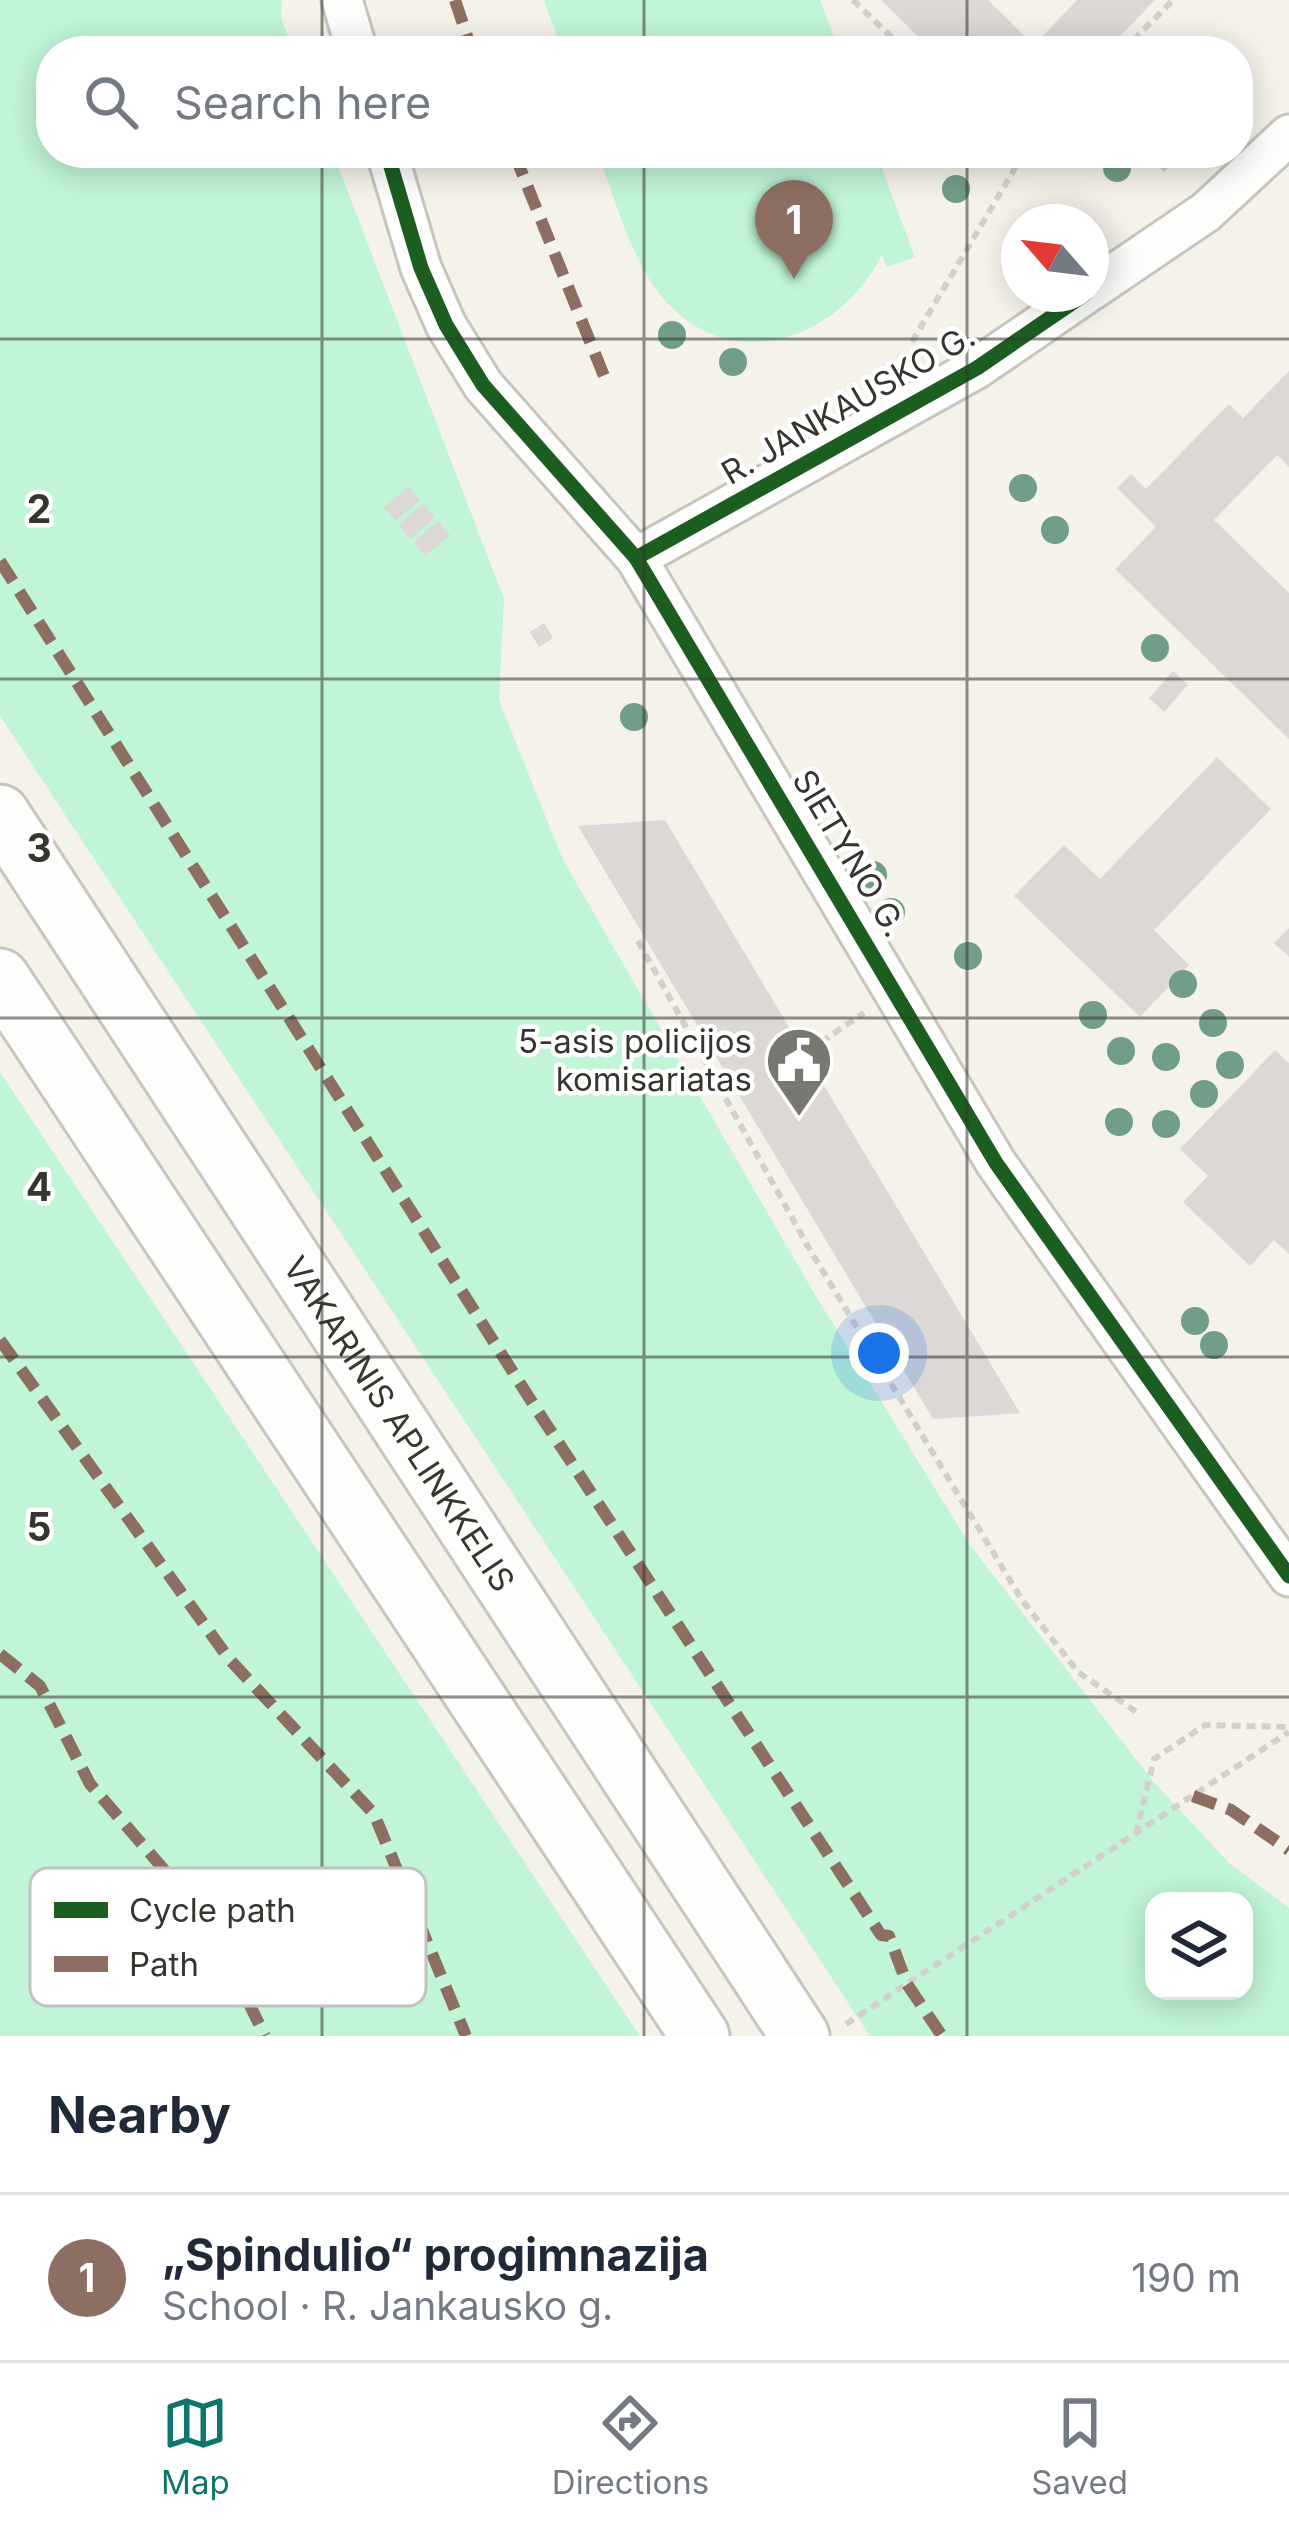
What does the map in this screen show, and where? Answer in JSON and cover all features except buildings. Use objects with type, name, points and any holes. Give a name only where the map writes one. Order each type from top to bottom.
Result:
[{"type":"highway","name":"VAKARINIS APLINKKELIS","points":[[0,814],[800,2036]]},
{"type":"highway","points":[[0,978],[700,2036]]},
{"type":"street","points":[[342,0],[353,36]]},
{"type":"street","name":"R. JANKAUSKO G.","points":[[1109,278],[1206,212],[1289,135]]},
{"type":"street","name":"SIETYNO G.","points":[[391,168],[421,268],[446,325],[483,385],[636,558],[996,1163],[1289,1576]]},
{"type":"street","name":"R. JANKAUSKO G.","points":[[636,558],[977,368],[1059,312]]},
{"type":"path","points":[[853,0],[890,36]]},
{"type":"path","points":[[1138,36],[1173,0]]},
{"type":"path","points":[[912,341],[1011,168]]},
{"type":"path","points":[[638,941],[799,1230],[1022,1600],[1078,1672],[1138,1713]]},
{"type":"path","points":[[821,1042],[898,992]]},
{"type":"path","points":[[1136,1834],[1154,1759],[1205,1725],[1289,1730]]},
{"type":"path","points":[[828,2036],[1289,1730]]},
{"type":"green space","points":[[0,0],[282,0],[281,18],[288,36],[36,36],[36,168],[339,168],[504,599],[499,700],[563,860],[814,1293],[970,1545],[1152,1780],[1229,1863],[1289,1908],[1289,2036],[870,2036],[0,716]]},
{"type":"green space","points":[[544,0],[820,0],[833,36],[557,36]]},
{"type":"green space","points":[[603,168],[882,168],[915,257],[887,267],[882,255],[861,287],[805,331],[773,340],[740,341],[708,333],[678,313],[651,282],[627,235]]},
{"type":"green space","points":[[0,1072],[640,2036],[0,2036]]},
{"type":"marked path","points":[[455,0],[467,36]]},
{"type":"marked path","points":[[520,168],[606,381]]},
{"type":"marked path","points":[[0,561],[535,1407],[881,1935],[889,1936],[907,1984],[942,2036]]},
{"type":"marked path","points":[[0,1340],[229,1659],[374,1814],[396,1868]]},
{"type":"marked path","points":[[0,1654],[40,1686],[90,1784],[163,1868]]},
{"type":"marked path","points":[[1193,1796],[1231,1810],[1289,1850]]},
{"type":"marked path","points":[[426,1939],[466,2036]]},
{"type":"marked path","points":[[250,2006],[265,2036]]},
{"type":"cycle path","points":[[391,168],[421,268],[446,325],[483,385],[636,558],[996,1163],[1289,1576]]},
{"type":"cycle path","points":[[636,558],[977,368],[1059,312]]},
{"type":"place","name":"„Spindulio“ progimnazija","points":[[794,279]]},
{"type":"place","name":"5-asis policijos komisariatas","points":[[799,1119]]}]
